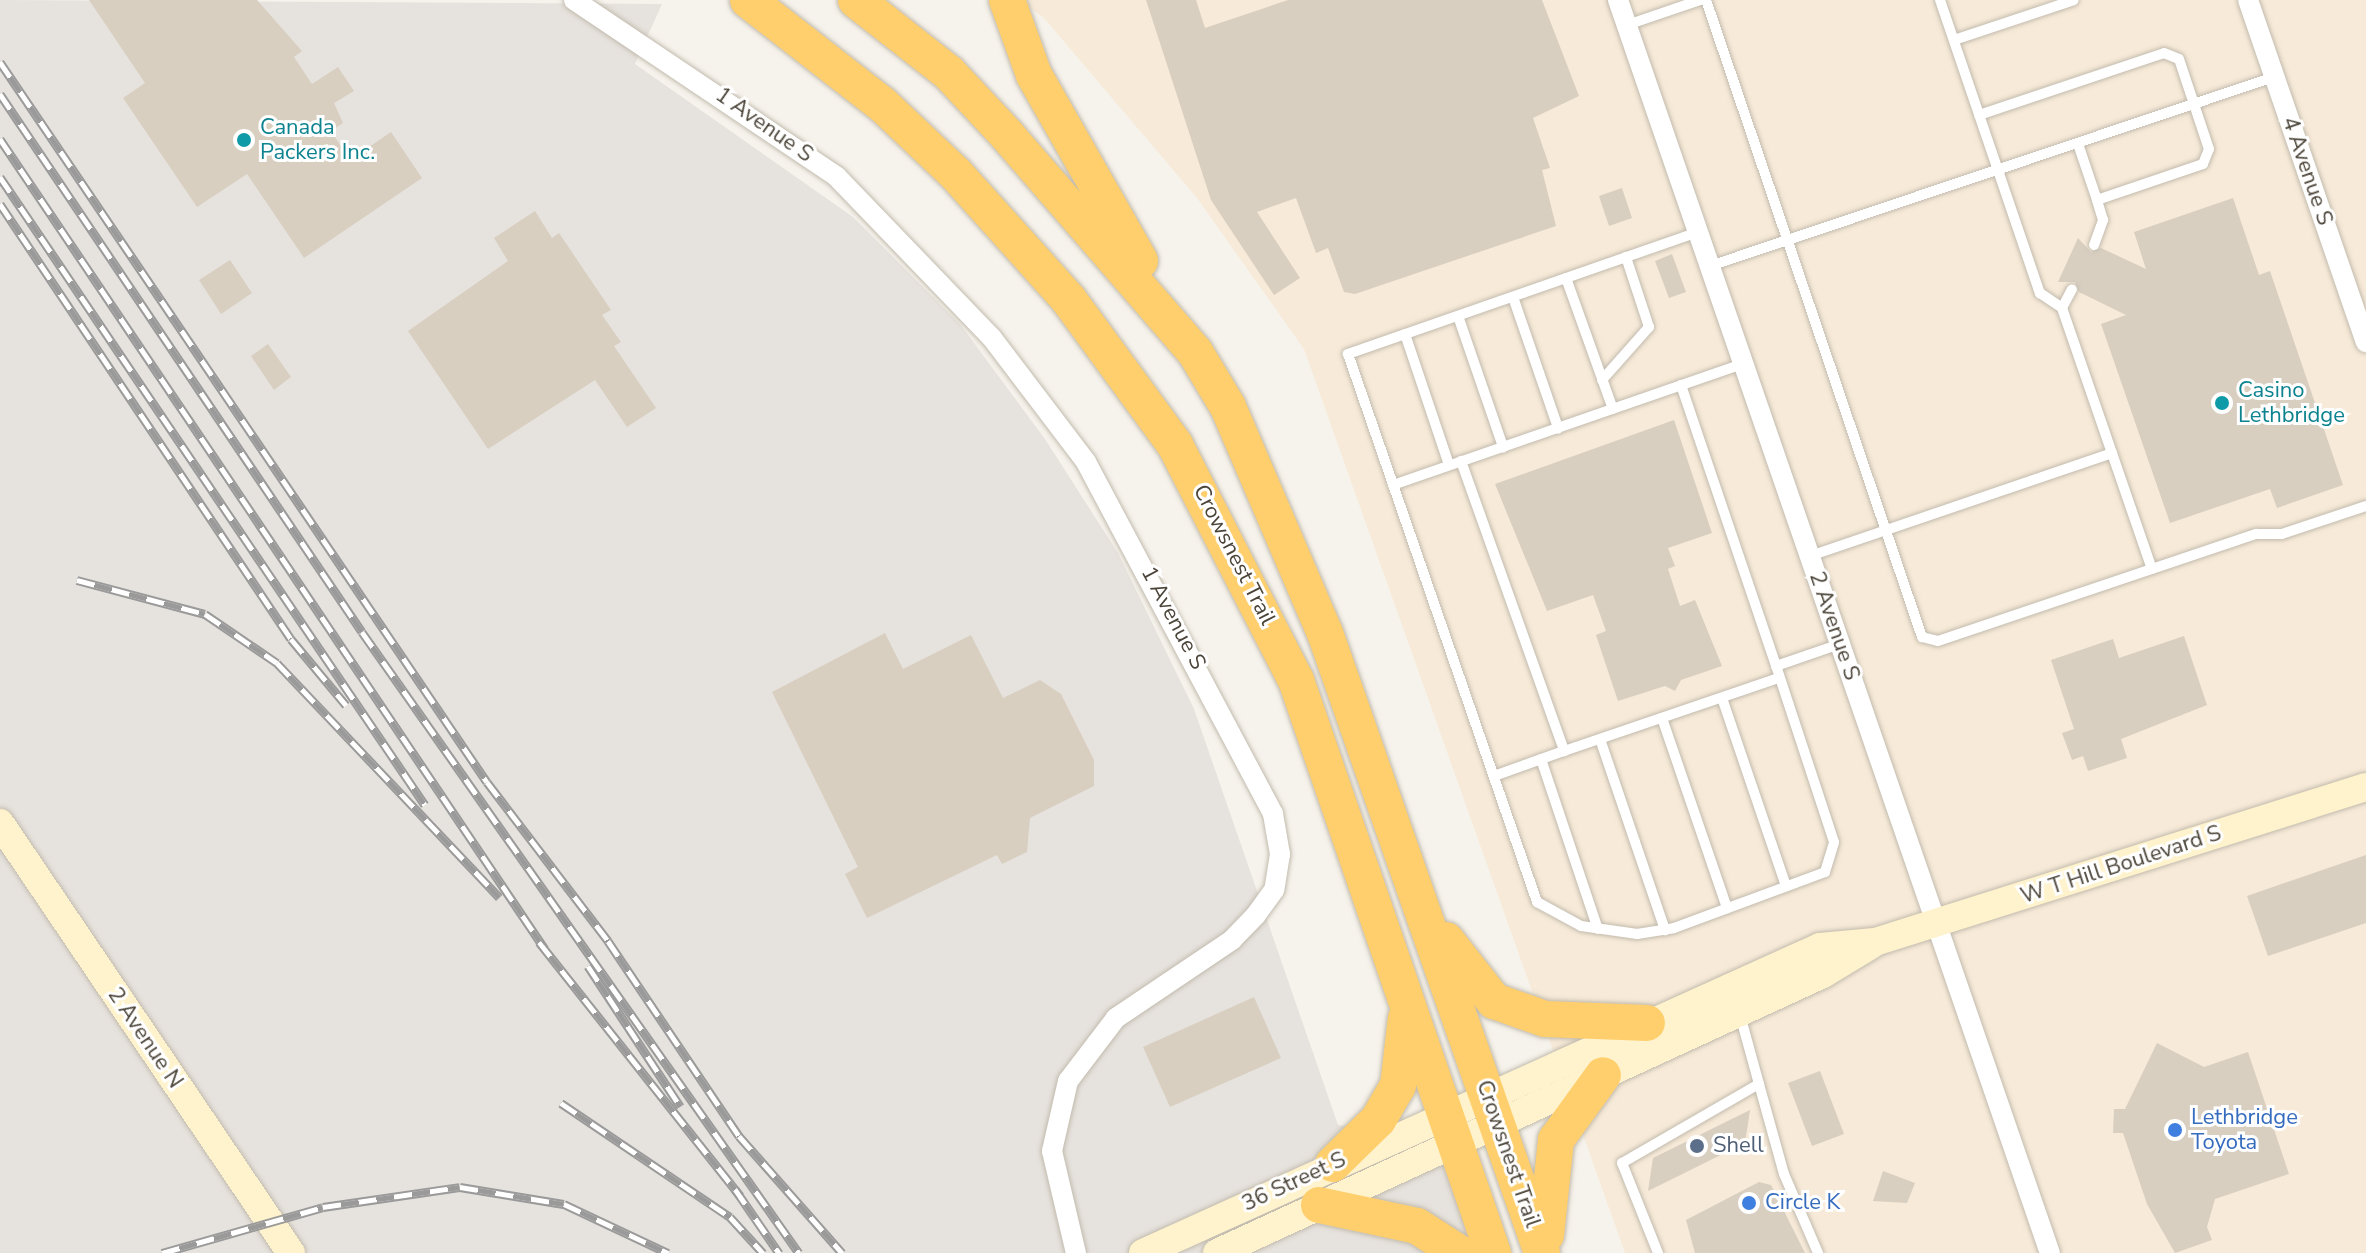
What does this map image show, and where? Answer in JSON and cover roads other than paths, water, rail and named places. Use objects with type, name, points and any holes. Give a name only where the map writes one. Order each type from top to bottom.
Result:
[{"type":"highway","name":"Crowsnest Trail","points":[[748,0],[883,105],[956,174],[1127,372],[1213,511],[1296,680],[1493,1253]]},
{"type":"highway","name":"Crowsnest Trail","points":[[856,0],[949,73],[1195,352],[1228,407],[1325,633],[1544,1253]]},
{"type":"highway","points":[[1007,0],[1067,140],[1195,352]]},
{"type":"highway","points":[[1422,907],[1494,1001],[1545,1019],[1647,1023]]},
{"type":"highway","points":[[1333,1164],[1378,1120],[1398,1086],[1408,1036],[1400,977]]},
{"type":"highway","points":[[1544,1253],[1545,1197],[1556,1140],[1603,1075]]},
{"type":"highway","points":[[1319,1205],[1417,1226],[1459,1253]]},
{"type":"street","name":"1 Avenue S","points":[[574,0],[672,61],[837,177],[992,338],[1086,462],[1273,814],[1280,854],[1274,890],[1256,915],[1232,940],[1116,1018],[1068,1081],[1053,1173],[1076,1253]]},
{"type":"street","name":"2 Avenue S","points":[[1618,0],[2050,1253]]},
{"type":"street","name":"4 Avenue S","points":[[2248,0],[2366,342]]},
{"type":"street","name":"W T Hill Boulevard S","points":[[1493,1108],[1603,1075],[1739,1013],[1875,942],[2366,787]]},
{"type":"street","name":"2 Avenue N","points":[[0,823],[291,1253]]},
{"type":"street","name":"W T Hill Boulevard S","points":[[1493,1108],[1647,1023],[1820,947],[1875,942]]},
{"type":"street","points":[[1450,1127],[1493,1108]]},
{"type":"street","name":"36 Street S","points":[[1143,1253],[1333,1164],[1450,1127]]},
{"type":"street","name":"36 Street S","points":[[1217,1253],[1319,1205],[1450,1127]]},
{"type":"lane","points":[[1627,25],[1700,0]]},
{"type":"lane","points":[[1706,0],[1922,637],[1938,641],[2152,569],[2366,506]]},
{"type":"lane","points":[[1940,0],[2040,293],[2062,308],[2152,569]]},
{"type":"lane","points":[[1954,40],[2074,0]]},
{"type":"lane","points":[[1979,115],[2164,53],[2179,59],[2209,149],[2203,164],[2097,200]]},
{"type":"lane","points":[[1710,266],[2274,77]]},
{"type":"lane","points":[[2078,144],[2103,220],[2094,245]]},
{"type":"lane","points":[[1681,385],[1834,842],[1825,872],[1665,930],[1598,929],[1537,902],[1348,354],[1698,232]]},
{"type":"lane","points":[[1602,380],[1649,327],[1626,257]]},
{"type":"lane","points":[[1566,278],[1613,409]]},
{"type":"lane","points":[[2062,308],[2072,289]]},
{"type":"lane","points":[[1513,297],[1558,428]]},
{"type":"lane","points":[[1458,316],[1503,447]]},
{"type":"lane","points":[[1405,334],[1449,465]]},
{"type":"lane","points":[[1393,485],[1743,364]]},
{"type":"lane","points":[[1810,556],[2112,453]]},
{"type":"lane","points":[[1461,461],[1564,751]]},
{"type":"lane","points":[[1776,666],[1840,644]]},
{"type":"lane","points":[[1494,776],[1779,678]]},
{"type":"lane","points":[[1722,698],[1786,886]]},
{"type":"lane","points":[[1662,718],[1727,908]]},
{"type":"lane","points":[[1600,739],[1665,930]]},
{"type":"lane","points":[[1541,759],[1598,929]]},
{"type":"lane","points":[[1739,1013],[1784,1174],[1818,1253]]},
{"type":"lane","points":[[1658,1253],[1622,1163],[1759,1084]]},
{"type":"railway","points":[[0,62],[487,782],[608,941],[739,1136],[842,1253]]},
{"type":"railway","points":[[0,94],[362,632],[799,1253]]},
{"type":"railway","points":[[0,139],[545,949]]},
{"type":"railway","points":[[0,177],[425,805]]},
{"type":"railway","points":[[0,204],[291,639],[346,705]]},
{"type":"railway","points":[[77,580],[205,614],[277,663],[499,897]]},
{"type":"railway","points":[[539,942],[740,1196]]},
{"type":"railway","points":[[588,966],[680,1106]]},
{"type":"railway","points":[[561,1103],[730,1217],[763,1253]]},
{"type":"railway","points":[[162,1253],[323,1207],[460,1187],[564,1204],[668,1253]]},
{"type":"railway","points":[[735,1189],[779,1253]]},
{"type":"place","name":"Canada Packers Inc.","points":[[244,140]]},
{"type":"place","name":"Casino Lethbridge","points":[[2222,403]]},
{"type":"place","name":"Lethbridge Toyota","points":[[2175,1130]]},
{"type":"place","name":"Shell","points":[[1697,1146]]},
{"type":"place","name":"Circle K","points":[[1749,1203]]}]
